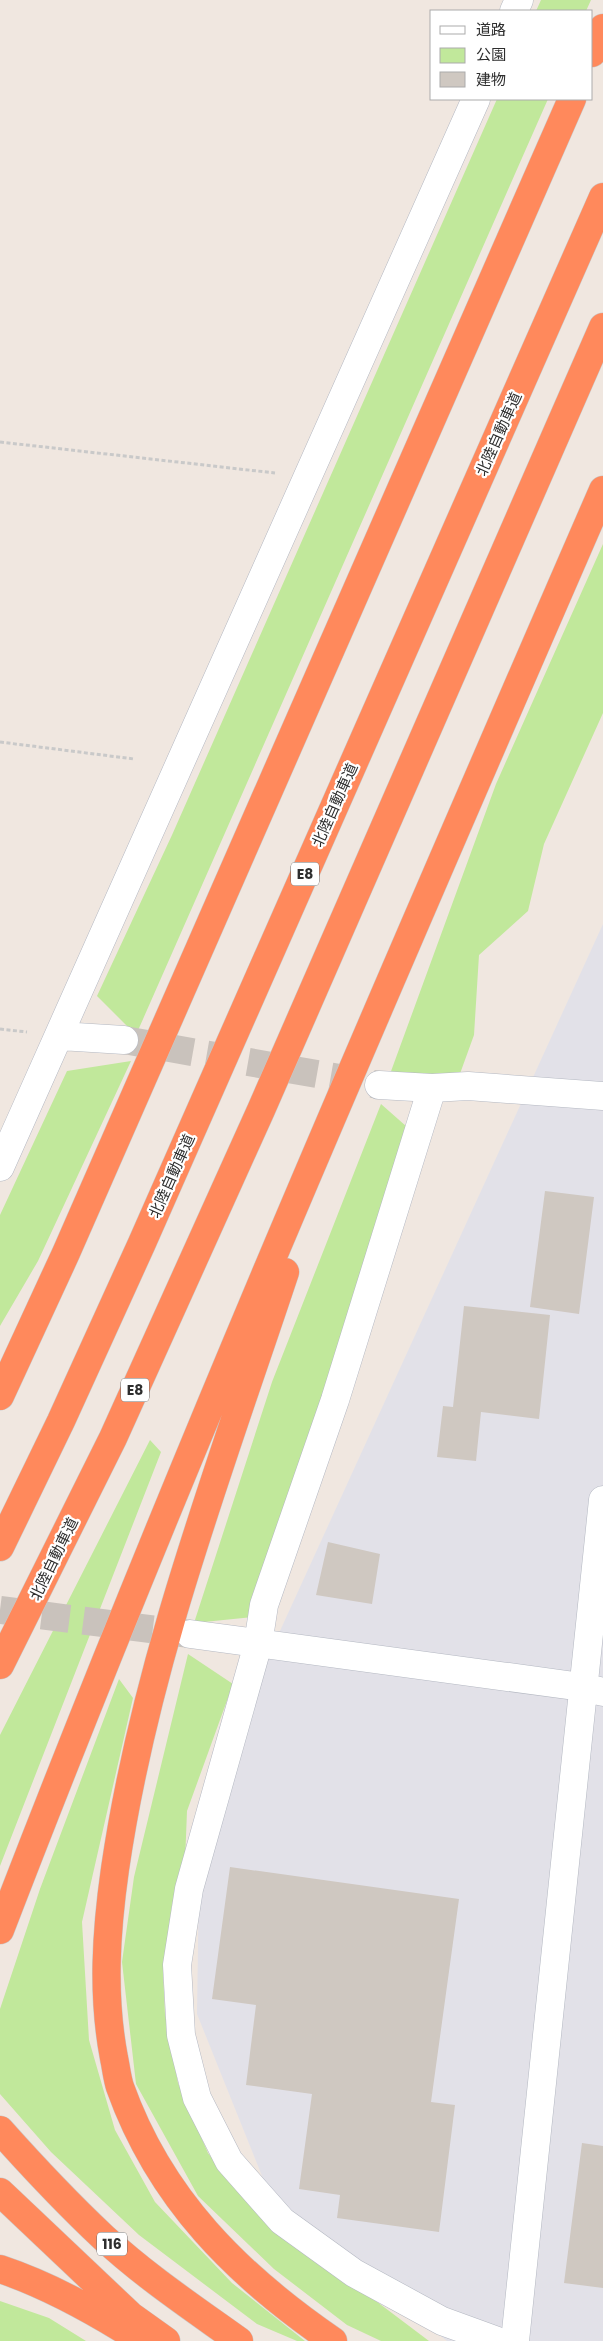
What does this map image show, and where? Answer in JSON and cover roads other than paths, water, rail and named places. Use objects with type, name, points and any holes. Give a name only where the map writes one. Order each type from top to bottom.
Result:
[{"type":"highway","points":[[593,51],[603,28]]},
{"type":"highway","points":[[0,1396],[66,1253],[572,100]]},
{"type":"highway","name":"北陸自動車道","points":[[0,1547],[61,1421],[142,1243],[603,197]]},
{"type":"highway","name":"北陸自動車道","points":[[0,1665],[113,1438],[253,1128],[603,327]]},
{"type":"highway","points":[[0,1930],[113,1641],[356,1059],[603,490]]},
{"type":"highway","points":[[333,2341],[252,2281],[207,2235],[170,2188],[141,2137],[119,2084],[109,2028],[106,1969],[110,1907],[121,1829],[154,1678],[178,1592],[356,1059]]},
{"type":"highway","name":"116","points":[[0,2130],[34,2168],[104,2238],[174,2295],[239,2341]]},
{"type":"highway","points":[[0,2192],[131,2316],[166,2341]]},
{"type":"highway","points":[[0,2269],[38,2282],[107,2319],[142,2341]]},
{"type":"street","points":[[0,1167],[476,100]]},
{"type":"street","points":[[60,1036],[124,1040]]},
{"type":"street","points":[[379,1085],[432,1088],[468,1086],[603,1096]]},
{"type":"street","points":[[432,1088],[334,1400],[264,1605],[258,1644],[189,1890],[176,1965],[180,2035],[197,2098],[229,2161],[282,2222],[354,2273],[442,2321],[496,2341]]},
{"type":"street","points":[[515,2341],[593,1689],[603,1500]]},
{"type":"street","points":[[190,1634],[593,1689]]},
{"type":"tunnel","points":[[124,1040],[379,1085]]},
{"type":"tunnel","points":[[0,1610],[190,1634]]}]
